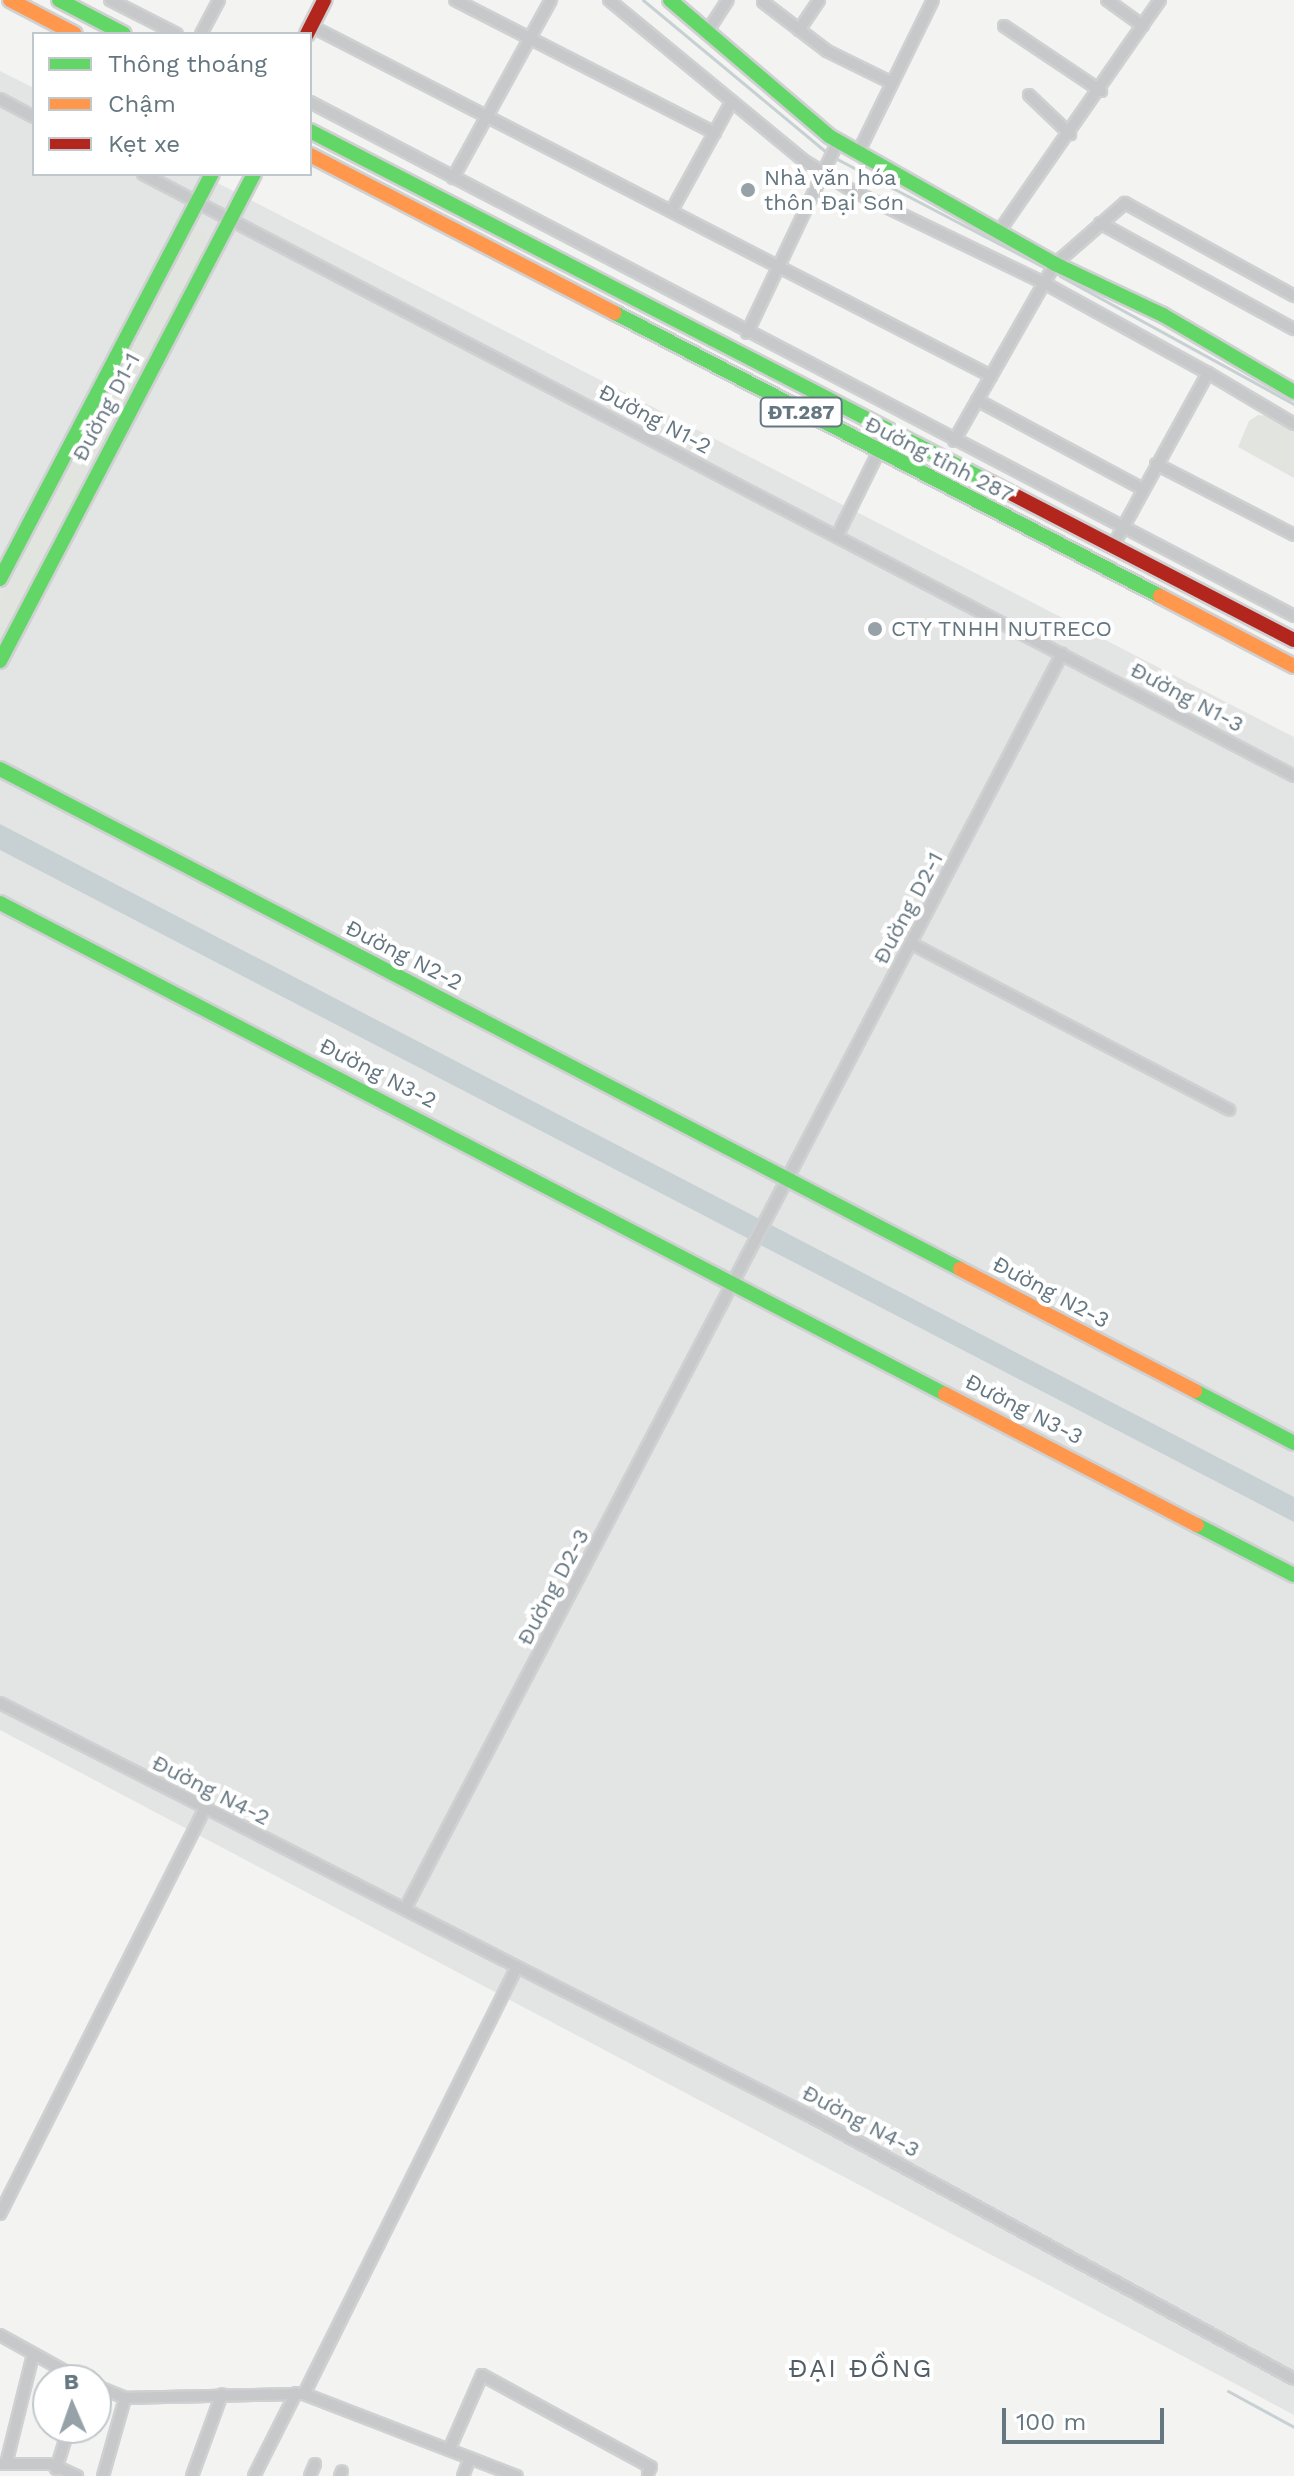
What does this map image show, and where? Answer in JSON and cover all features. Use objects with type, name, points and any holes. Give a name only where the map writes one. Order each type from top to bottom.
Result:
[{"type":"street","points":[[10,0],[71,32]]},
{"type":"street","points":[[59,0],[120,32]]},
{"type":"street","points":[[110,0],[173,32]]},
{"type":"street","points":[[202,32],[219,0]]},
{"type":"street","points":[[324,0],[309,30],[487,116],[991,376]]},
{"type":"street","points":[[455,0],[715,133]]},
{"type":"street","points":[[453,178],[551,0]]},
{"type":"street","points":[[609,0],[824,173],[1046,284],[1294,424]]},
{"type":"street","points":[[670,0],[838,141],[1055,264],[1163,315],[1294,392]]},
{"type":"street","points":[[707,32],[728,0]]},
{"type":"street","points":[[799,30],[819,0]]},
{"type":"street","points":[[858,153],[933,0]]},
{"type":"street","points":[[1107,0],[1143,26]]},
{"type":"street","points":[[998,233],[1101,91],[1160,0]]},
{"type":"street","points":[[763,2],[827,51],[892,83]]},
{"type":"street","points":[[1004,26],[1101,91]]},
{"type":"street","points":[[1029,95],[1070,134]]},
{"type":"street","points":[[0,99],[32,116]]},
{"type":"street","points":[[672,210],[732,101]]},
{"type":"street","points":[[312,103],[747,333],[1294,616]]},
{"type":"street","name":"Đường tỉnh 287","points":[[312,132],[1294,640]]},
{"type":"street","points":[[747,333],[838,141]]},
{"type":"street","name":"Đường tỉnh 287","points":[[312,156],[878,453],[1294,666]]},
{"type":"street","name":"Đường N1-2","points":[[147,176],[1062,654]]},
{"type":"street","name":"Đường D1-1","points":[[0,579],[211,176]]},
{"type":"street","name":"Đường D1-1","points":[[0,661],[253,176]]},
{"type":"street","points":[[954,441],[1055,264],[1125,203],[1294,296]]},
{"type":"street","points":[[1100,223],[1294,329]]},
{"type":"street","points":[[1113,546],[1208,373]]},
{"type":"street","points":[[977,400],[1143,489]]},
{"type":"street","points":[[837,536],[878,453]]},
{"type":"street","points":[[930,479],[941,458]]},
{"type":"street","points":[[1156,464],[1294,535]]},
{"type":"street","name":"Đường N1-3","points":[[1062,654],[1294,776]]},
{"type":"street","name":"Đường D2-1","points":[[734,1284],[1062,654]]},
{"type":"street","name":"Đường N2-2","points":[[0,769],[789,1179]]},
{"type":"street","name":"Đường N3-2","points":[[0,903],[734,1284]]},
{"type":"street","points":[[912,944],[1229,1110]]},
{"type":"street","name":"Đường N2-3","points":[[789,1179],[1294,1443]]},
{"type":"street","name":"Đường N3-3","points":[[734,1284],[1294,1575]]},
{"type":"street","name":"Đường D2-3","points":[[405,1909],[734,1284]]},
{"type":"street","name":"Đường N4-2","points":[[0,1703],[204,1810],[405,1909]]},
{"type":"street","points":[[0,2214],[204,1810]]},
{"type":"street","name":"Đường N4-3","points":[[405,1909],[810,2116],[1294,2379]]},
{"type":"street","points":[[254,2476],[300,2394],[517,1967]]},
{"type":"street","points":[[0,2335],[50,2364]]},
{"type":"street","points":[[33,2355],[3,2464],[24,2461],[77,2476]]},
{"type":"street","points":[[449,2450],[482,2375],[651,2467],[650,2475]]},
{"type":"street","points":[[112,2393],[125,2398],[300,2394],[517,2476]]},
{"type":"street","points":[[192,2476],[222,2394]]},
{"type":"street","points":[[103,2476],[125,2398]]},
{"type":"street","points":[[56,2469],[64,2444]]},
{"type":"street","points":[[463,2476],[470,2458]]},
{"type":"street","points":[[310,2476],[315,2464]]},
{"type":"shaded area","points":[[0,71],[32,87],[32,176],[204,176],[1294,737],[1294,2415],[0,1730]]},
{"type":"shaded area","points":[[195,230],[205,232],[207,243],[0,640],[0,601]]},
{"type":"shaded area","points":[[1258,415],[1270,416],[1294,430],[1294,478],[1238,447],[1249,421]]},
{"type":"shaded area","points":[[0,824],[1294,1497],[1294,1522],[0,850]]},
{"type":"waterway","points":[[643,0],[825,151]]},
{"type":"waterway","points":[[837,159],[1044,267]]},
{"type":"waterway","points":[[1060,276],[1294,404]]},
{"type":"waterway","points":[[1228,2391],[1294,2427]]},
{"type":"traffic: fast","points":[[59,0],[120,32]]},
{"type":"traffic: fast","points":[[670,0],[829,136],[1055,264],[1163,315],[1294,392]]},
{"type":"traffic: fast","points":[[312,132],[991,483]]},
{"type":"traffic: fast","points":[[0,579],[211,176]]},
{"type":"traffic: fast","points":[[0,661],[253,176]]},
{"type":"traffic: fast","points":[[615,313],[1160,596]]},
{"type":"traffic: fast","points":[[0,769],[960,1269]]},
{"type":"traffic: fast","points":[[0,903],[945,1394]]},
{"type":"traffic: fast","points":[[1195,1391],[1294,1443]]},
{"type":"traffic: fast","points":[[1197,1525],[1294,1575]]},
{"type":"traffic: slow","points":[[10,0],[71,32]]},
{"type":"traffic: slow","points":[[312,156],[615,313]]},
{"type":"traffic: slow","points":[[1160,596],[1294,666]]},
{"type":"traffic: slow","points":[[960,1269],[1195,1391]]},
{"type":"traffic: slow","points":[[945,1394],[1197,1525]]},
{"type":"traffic: jam","points":[[308,32],[324,0]]},
{"type":"traffic: jam","points":[[991,483],[1294,640]]},
{"type":"place","name":"Nhà văn hóa thôn Đại Sơn","points":[[748,190]]},
{"type":"place","name":"CTY TNHH NUTRECO","points":[[875,629]]},
{"type":"district","name":"ĐẠI ĐỒNG","points":[[861,2369]]}]
